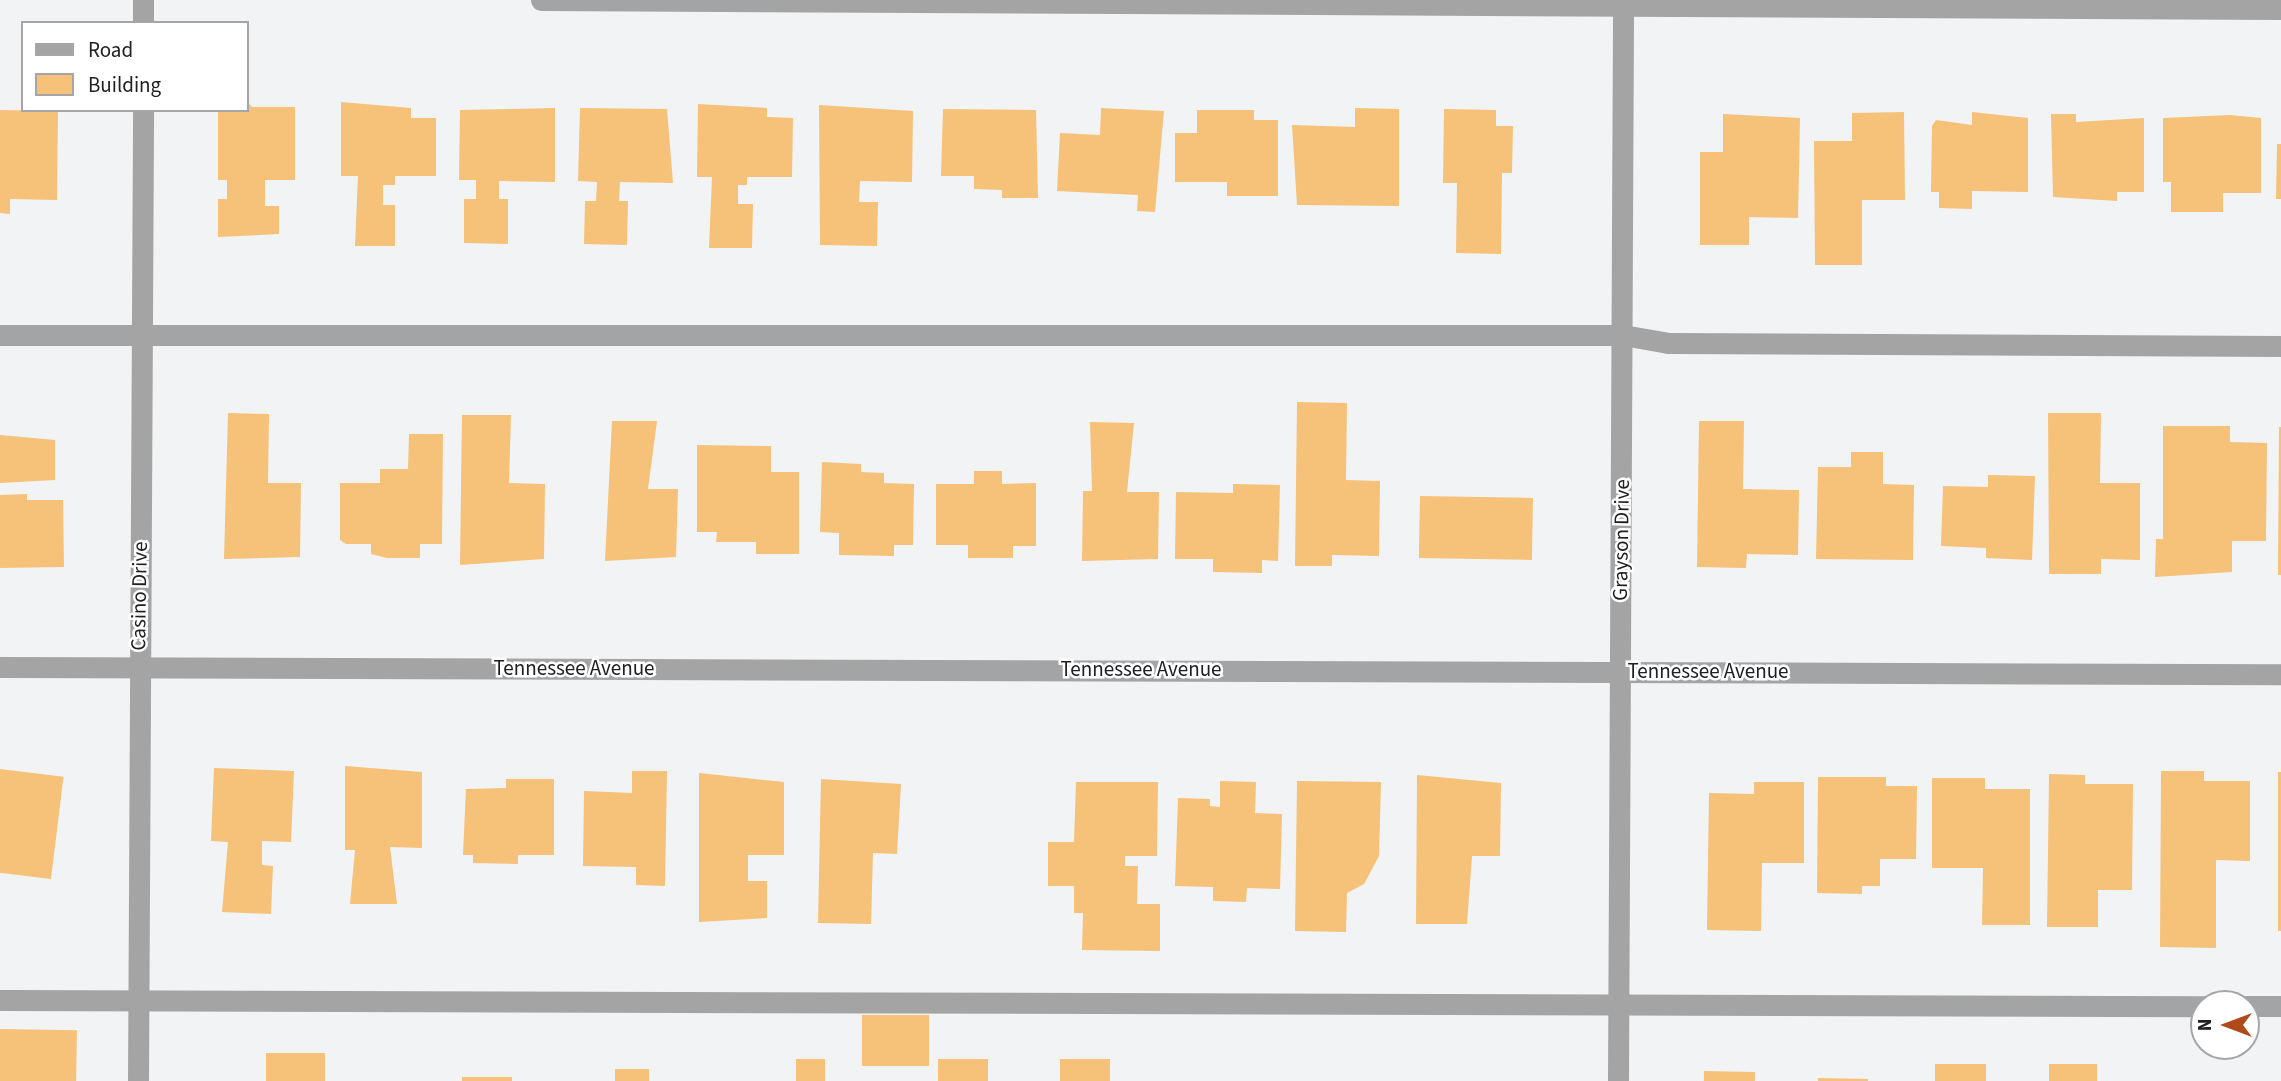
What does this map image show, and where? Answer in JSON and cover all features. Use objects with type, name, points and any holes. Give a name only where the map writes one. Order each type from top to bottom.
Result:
[{"type":"street","points":[[143,0],[143,21]]},
{"type":"street","points":[[541,0],[2281,9]]},
{"type":"street","name":"Grayson Drive","points":[[1618,1081],[1623,4]]},
{"type":"street","name":"Casino Drive","points":[[138,1081],[138,667],[143,112]]},
{"type":"street","points":[[0,335],[1623,335],[1669,343],[2281,346]]},
{"type":"street","name":"Tennessee Avenue","points":[[0,667],[2281,674]]},
{"type":"street","points":[[0,1000],[2190,1006]]},
{"type":"street","points":[[2260,1006],[2281,1006]]},
{"type":"building","points":[[248,102],[252,107],[295,107],[295,180],[265,180],[265,206],[279,206],[279,234],[218,237],[218,199],[227,199],[227,180],[218,180],[218,112],[248,112]]},
{"type":"building","points":[[341,102],[411,108],[411,118],[436,118],[436,176],[395,176],[395,185],[383,185],[383,205],[395,205],[395,246],[355,246],[358,176],[341,176]]},
{"type":"building","points":[[698,104],[767,108],[767,117],[793,118],[792,177],[747,177],[747,185],[738,185],[738,204],[753,204],[752,248],[709,248],[712,177],[697,177]]},
{"type":"building","points":[[819,105],[913,111],[912,182],[860,181],[859,202],[878,202],[877,246],[820,245]]},
{"type":"building","points":[[555,108],[555,182],[499,181],[499,199],[508,199],[508,244],[464,243],[464,199],[476,199],[476,180],[459,180],[460,110]]},
{"type":"building","points":[[580,108],[667,109],[673,183],[620,182],[619,201],[628,201],[627,245],[584,244],[585,201],[596,201],[597,182],[578,181]]},
{"type":"building","points":[[1101,108],[1164,111],[1155,212],[1137,211],[1138,195],[1057,191],[1060,133],[1100,135]]},
{"type":"building","points":[[1355,108],[1399,109],[1399,206],[1297,205],[1292,125],[1355,127]]},
{"type":"building","points":[[943,109],[1036,110],[1038,198],[1002,198],[1002,190],[974,189],[974,176],[941,176]]},
{"type":"building","points":[[1444,109],[1496,110],[1496,126],[1513,126],[1512,173],[1502,173],[1501,254],[1456,253],[1457,183],[1443,183]]},
{"type":"building","points":[[0,110],[58,112],[57,200],[10,199],[10,214],[0,213]]},
{"type":"building","points":[[1197,110],[1254,110],[1254,120],[1278,120],[1278,196],[1227,196],[1227,182],[1175,182],[1175,133],[1197,133]]},
{"type":"building","points":[[1904,112],[1905,200],[1862,200],[1862,265],[1815,265],[1814,141],[1852,141],[1852,113]]},
{"type":"building","points":[[1972,112],[2028,118],[2028,192],[1972,191],[1972,209],[1939,208],[1939,192],[1931,192],[1932,126],[1936,120],[1972,125]]},
{"type":"building","points":[[1723,114],[1800,118],[1798,218],[1749,217],[1749,245],[1700,245],[1700,152],[1723,152]]},
{"type":"building","points":[[2051,114],[2076,114],[2076,122],[2144,118],[2144,192],[2117,192],[2117,201],[2053,197]]},
{"type":"building","points":[[2230,115],[2261,118],[2261,193],[2223,193],[2223,212],[2171,212],[2171,182],[2163,182],[2163,118]]},
{"type":"building","points":[[2277,144],[2281,144],[2281,199],[2276,199]]},
{"type":"building","points":[[1297,402],[1347,403],[1346,480],[1380,481],[1379,556],[1332,555],[1332,566],[1295,566]]},
{"type":"building","points":[[228,413],[269,414],[268,483],[301,483],[300,557],[224,559]]},
{"type":"building","points":[[2048,413],[2101,413],[2100,483],[2140,483],[2140,560],[2101,559],[2101,574],[2049,574]]},
{"type":"building","points":[[462,415],[511,415],[509,483],[545,484],[544,559],[460,565]]},
{"type":"building","points":[[612,421],[657,421],[648,489],[678,489],[676,557],[605,561]]},
{"type":"building","points":[[1699,421],[1744,421],[1743,489],[1799,490],[1798,555],[1747,554],[1746,568],[1697,567]]},
{"type":"building","points":[[1090,422],[1134,423],[1127,492],[1159,492],[1158,559],[1082,561],[1083,491],[1092,491]]},
{"type":"building","points":[[2163,426],[2230,426],[2230,442],[2267,443],[2266,541],[2232,541],[2232,572],[2155,577],[2156,539],[2163,539]]},
{"type":"building","points":[[2281,427],[2281,575],[2278,575]]},
{"type":"building","points":[[409,434],[443,434],[442,544],[420,544],[420,558],[387,558],[371,554],[371,544],[346,544],[340,540],[340,483],[380,483],[380,469],[408,469]]},
{"type":"building","points":[[0,435],[55,440],[55,480],[0,483]]},
{"type":"building","points":[[697,445],[771,446],[771,472],[799,472],[799,554],[756,554],[756,542],[716,542],[717,532],[697,532]]},
{"type":"building","points":[[1851,452],[1883,452],[1883,484],[1914,485],[1913,560],[1816,559],[1818,467],[1851,467]]},
{"type":"building","points":[[822,462],[861,464],[861,472],[884,473],[884,483],[914,484],[913,545],[894,545],[894,556],[839,555],[839,533],[820,532]]},
{"type":"building","points":[[974,471],[1002,471],[1002,484],[1036,483],[1036,546],[1013,546],[1013,558],[968,558],[968,545],[936,545],[936,484],[974,484]]},
{"type":"building","points":[[1988,475],[2035,476],[2032,560],[1986,558],[1986,548],[1941,546],[1943,486],[1988,487]]},
{"type":"building","points":[[1233,484],[1280,485],[1278,561],[1262,560],[1262,573],[1213,572],[1213,559],[1175,559],[1176,492],[1233,493]]},
{"type":"building","points":[[27,494],[27,500],[63,500],[64,567],[0,568],[0,495]]},
{"type":"building","points":[[1420,496],[1533,498],[1532,560],[1419,558]]},
{"type":"building","points":[[345,766],[422,772],[422,848],[390,847],[397,904],[350,904],[355,850],[345,850]]},
{"type":"building","points":[[214,768],[294,771],[291,842],[262,841],[262,865],[273,866],[271,914],[222,912],[228,842],[211,841]]},
{"type":"building","points":[[0,769],[64,777],[51,879],[0,873]]},
{"type":"building","points":[[632,771],[667,771],[665,886],[636,885],[636,867],[583,866],[584,791],[632,793]]},
{"type":"building","points":[[2161,771],[2204,771],[2204,781],[2250,781],[2250,861],[2216,860],[2216,948],[2160,947]]},
{"type":"building","points":[[2278,772],[2281,772],[2281,931],[2278,931]]},
{"type":"building","points":[[699,773],[784,782],[784,855],[748,855],[748,881],[767,881],[767,918],[699,922]]},
{"type":"building","points":[[2049,774],[2085,775],[2085,784],[2133,784],[2132,890],[2098,890],[2098,927],[2047,927]]},
{"type":"building","points":[[1417,775],[1501,783],[1500,856],[1472,856],[1467,924],[1416,924]]},
{"type":"building","points":[[1818,777],[1886,777],[1886,786],[1917,786],[1916,859],[1880,859],[1880,886],[1862,886],[1862,894],[1817,893]]},
{"type":"building","points":[[1932,778],[1985,778],[1985,789],[2030,789],[2030,925],[1982,925],[1983,868],[1932,868]]},
{"type":"building","points":[[506,779],[554,779],[554,855],[518,855],[518,864],[473,863],[473,855],[463,855],[466,789],[506,788]]},
{"type":"building","points":[[821,779],[901,784],[897,854],[873,853],[871,924],[818,923]]},
{"type":"building","points":[[1220,781],[1256,782],[1255,813],[1282,814],[1280,889],[1247,888],[1246,902],[1213,901],[1213,887],[1175,886],[1178,798],[1210,799],[1210,806],[1220,807]]},
{"type":"building","points":[[1297,781],[1381,782],[1379,856],[1364,884],[1347,893],[1346,932],[1295,931]]},
{"type":"building","points":[[1076,782],[1158,782],[1157,856],[1125,856],[1125,866],[1138,866],[1137,904],[1160,904],[1160,951],[1082,950],[1083,913],[1074,913],[1074,886],[1048,886],[1048,842],[1074,842]]},
{"type":"building","points":[[1754,782],[1804,782],[1804,863],[1762,863],[1761,931],[1707,930],[1709,793],[1754,794]]},
{"type":"building","points":[[862,1015],[929,1015],[929,1066],[862,1066]]},
{"type":"building","points":[[0,1029],[77,1030],[76,1081],[0,1081]]},
{"type":"building","points":[[266,1053],[325,1053],[325,1081],[266,1081]]},
{"type":"building","points":[[796,1059],[825,1059],[825,1081],[796,1081]]},
{"type":"building","points":[[938,1059],[988,1059],[988,1081],[938,1081]]},
{"type":"building","points":[[1060,1059],[1110,1059],[1110,1081],[1060,1081]]},
{"type":"building","points":[[1935,1064],[1986,1064],[1986,1081],[1935,1081]]},
{"type":"building","points":[[2049,1064],[2097,1064],[2097,1081],[2049,1081]]},
{"type":"building","points":[[615,1069],[649,1069],[649,1081],[615,1081]]},
{"type":"building","points":[[1704,1071],[1755,1072],[1755,1081],[1704,1081]]},
{"type":"building","points":[[462,1077],[512,1077],[512,1081],[462,1081]]},
{"type":"building","points":[[1818,1078],[1868,1079],[1868,1081],[1818,1081]]}]
